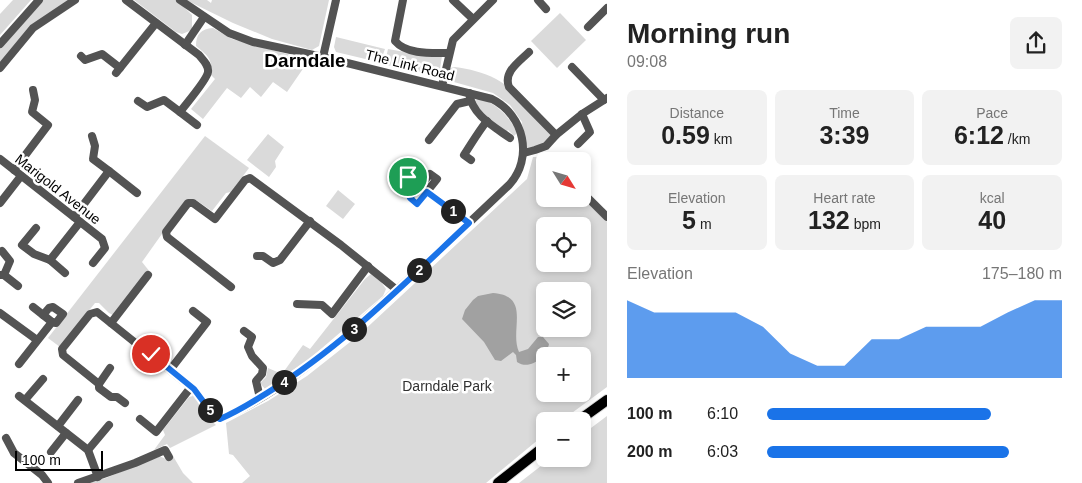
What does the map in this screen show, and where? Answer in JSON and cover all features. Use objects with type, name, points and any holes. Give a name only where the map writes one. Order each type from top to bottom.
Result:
[{"type":"main road","points":[[590,412],[607,400]]},
{"type":"main road","points":[[498,483],[536,453]]},
{"type":"street","points":[[0,44],[39,0]]},
{"type":"street","points":[[0,68],[33,28],[75,0]]},
{"type":"street","points":[[126,0],[206,62],[208,72],[205,79],[180,112]]},
{"type":"street","name":"The Link Road","points":[[180,0],[229,33],[253,42],[442,86],[469,97],[492,99],[506,108],[518,125],[524,153]]},
{"type":"street","points":[[323,57],[336,0]]},
{"type":"street","points":[[403,0],[394,41],[403,48],[430,54],[449,53]]},
{"type":"street","points":[[453,0],[473,19]]},
{"type":"street","points":[[442,86],[453,40],[493,0]]},
{"type":"street","points":[[538,0],[546,9]]},
{"type":"street","points":[[588,27],[607,8]]},
{"type":"street","points":[[185,45],[204,17]]},
{"type":"street","points":[[81,56],[85,60],[102,54],[118,71],[156,23]]},
{"type":"street","points":[[529,52],[508,73],[506,80],[509,87],[556,135]]},
{"type":"street","points":[[125,403],[117,397],[111,397],[99,388],[99,384],[63,355],[62,349],[90,314],[97,312],[191,386],[214,416],[220,419],[237,412],[299,372],[338,343],[469,223],[517,176],[524,153],[546,146],[556,135],[582,114],[605,99],[572,67]]},
{"type":"street","points":[[33,90],[35,100],[32,112],[48,125]]},
{"type":"street","points":[[429,140],[457,104],[469,97],[478,114],[510,138]]},
{"type":"street","points":[[138,101],[147,107],[164,100],[197,125]]},
{"type":"street","points":[[578,144],[590,132],[582,114]]},
{"type":"street","points":[[14,170],[48,125],[57,120]]},
{"type":"street","points":[[471,160],[464,155],[473,142],[474,136],[487,121]]},
{"type":"street","points":[[92,136],[95,146],[93,159],[137,193]]},
{"type":"street","name":"Marigold Avenue","points":[[0,159],[102,239],[105,248],[93,263]]},
{"type":"street","points":[[50,260],[109,171]]},
{"type":"street","points":[[430,174],[437,179],[417,204],[410,198],[419,187],[430,174]]},
{"type":"street","points":[[0,203],[22,176]]},
{"type":"street","points":[[408,177],[419,187]]},
{"type":"street","points":[[231,287],[166,237],[166,232],[188,203],[193,203],[215,219],[245,180],[250,178],[368,266],[397,290]]},
{"type":"street","points":[[427,192],[469,223]]},
{"type":"street","points":[[591,200],[607,218]]},
{"type":"street","points":[[257,256],[263,256],[273,263],[280,260],[310,222]]},
{"type":"street","points":[[36,228],[22,245],[34,254],[50,260],[65,273]]},
{"type":"street","points":[[2,251],[10,261],[2,275],[18,286]]},
{"type":"street","points":[[297,304],[322,305],[332,314],[368,266]]},
{"type":"street","points":[[111,322],[148,275]]},
{"type":"street","points":[[33,307],[43,315],[52,322],[56,323],[63,314],[54,307],[49,308],[43,315]]},
{"type":"street","points":[[170,370],[207,322],[193,311]]},
{"type":"street","points":[[0,313],[37,340]]},
{"type":"street","points":[[19,364],[52,322]]},
{"type":"street","points":[[244,331],[252,338],[248,347],[252,356],[263,368],[262,374],[256,381],[260,398]]},
{"type":"street","points":[[99,384],[110,368]]},
{"type":"street","points":[[42,379],[22,398],[88,450],[98,477]]},
{"type":"street","points":[[140,419],[159,434],[191,386]]},
{"type":"street","points":[[58,426],[78,400]]},
{"type":"street","points":[[88,450],[109,424]]},
{"type":"street","points":[[52,452],[66,433]]},
{"type":"street","points":[[6,438],[14,453],[42,475],[48,483]]},
{"type":"street","points":[[78,483],[166,450],[169,457]]},
{"type":"green space","points":[[13,0],[31,0],[0,35],[0,14]]},
{"type":"green space","points":[[38,0],[75,0],[33,28],[0,68],[0,44]]},
{"type":"green space","points":[[134,0],[177,0],[192,15],[192,30],[182,34],[176,32]]},
{"type":"green space","points":[[186,0],[207,0],[211,3],[212,0],[329,0],[319,46],[312,50],[272,39],[233,23]]},
{"type":"green space","points":[[560,13],[586,40],[557,68],[531,41]]},
{"type":"green space","points":[[213,28],[232,39],[309,60],[287,92],[273,82],[261,97],[250,87],[241,98],[227,88],[203,119],[191,109],[215,79],[211,75],[209,58],[196,46],[196,42],[200,33]]},
{"type":"green space","points":[[336,37],[385,49],[381,60],[378,62],[336,52],[334,47]]},
{"type":"green space","points":[[388,49],[428,56],[442,56],[440,69],[433,74],[428,74],[387,65],[385,62]]},
{"type":"green space","points":[[455,67],[481,73],[504,84],[555,135],[546,146],[524,153],[522,122],[510,105],[493,93],[454,82],[448,76],[450,68]]},
{"type":"green space","points":[[480,98],[498,108],[507,116],[517,133],[514,136],[480,112],[474,104]]},
{"type":"green space","points":[[268,134],[284,147],[275,161],[276,167],[269,177],[247,160]]},
{"type":"green space","points":[[205,136],[249,168],[231,192],[226,193],[212,211],[196,200],[186,200],[142,262],[150,272],[118,312],[113,315],[99,303],[95,303],[60,347],[48,338]]},
{"type":"green space","name":"Darndale Park","points":[[533,157],[536,157],[536,208],[591,208],[591,205],[607,222],[607,387],[591,399],[591,347],[536,347],[536,402],[587,402],[573,412],[536,412],[536,441],[486,483],[242,483],[250,476],[233,455],[229,454],[226,423],[268,401],[307,376],[359,335],[527,179]]},
{"type":"green space","points":[[338,190],[355,204],[343,219],[326,206]]},
{"type":"green space","points":[[371,274],[386,289],[383,296],[308,360],[265,389],[260,383],[266,377],[268,368],[282,374],[303,345],[310,349]]},
{"type":"green space","points":[[189,397],[197,397],[210,417],[209,419],[216,425],[170,448],[167,444],[154,450],[165,435],[163,430]]},
{"type":"green space","points":[[607,416],[607,483],[519,483],[540,467],[591,467],[591,428]]},
{"type":"green space","points":[[159,456],[166,459],[173,456],[183,473],[193,483],[89,483],[106,478]]},
{"type":"shaded area","points":[[493,293],[505,295],[512,300],[516,307],[516,334],[519,352],[528,349],[538,337],[543,337],[549,344],[548,347],[536,347],[536,362],[527,365],[517,362],[516,355],[513,352],[501,361],[495,360],[484,342],[462,319],[465,310],[478,296]]},
{"type":"district","name":"Darndale","points":[[305,60]]},
{"type":"route","points":[[151,354],[194,389],[214,416],[220,419],[237,412],[279,386],[338,343],[469,223],[427,192],[417,204],[410,198],[419,187],[408,177]]}]
